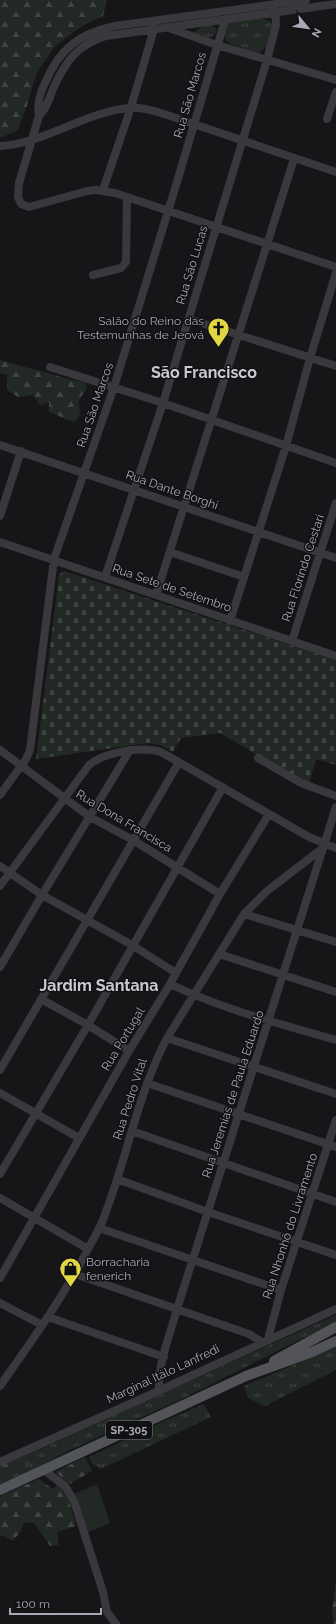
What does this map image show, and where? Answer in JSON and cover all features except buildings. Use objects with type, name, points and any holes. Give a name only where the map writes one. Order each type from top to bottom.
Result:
[{"type":"main road","name":"SP-305","points":[[0,1490],[246,1376],[336,1327]]},
{"type":"main road","name":"SP-305","points":[[246,1376],[312,1352],[336,1341]]},
{"type":"street","points":[[306,0],[98,30],[80,38],[59,56],[42,89],[37,108],[38,116],[33,139],[19,183],[18,197],[21,204],[26,207],[33,207],[87,191],[103,190],[336,267]]},
{"type":"street","name":"Rua São Lucas","points":[[105,577],[189,319],[267,60],[275,31],[275,4]]},
{"type":"street","points":[[38,116],[45,110],[64,67],[71,57],[83,46],[95,39],[154,29],[336,4]]},
{"type":"street","name":"Rua São Marcos","points":[[0,795],[26,759],[31,746],[54,559],[114,387],[195,125],[225,20]]},
{"type":"street","points":[[103,190],[131,108],[154,29],[154,21]]},
{"type":"street","points":[[166,28],[336,80]]},
{"type":"street","points":[[327,119],[336,92]]},
{"type":"street","points":[[0,146],[18,144],[106,112],[131,108],[150,110],[242,142],[336,172]]},
{"type":"street","points":[[156,595],[294,159]]},
{"type":"street","points":[[93,275],[121,268],[126,262],[127,197]]},
{"type":"street","points":[[230,621],[286,446],[310,358],[336,273]]},
{"type":"street","points":[[189,319],[336,366]]},
{"type":"street","points":[[50,367],[162,403],[336,463]]},
{"type":"street","name":"Rua Dante Borghi","points":[[0,445],[336,558]]},
{"type":"street","points":[[0,516],[20,451]]},
{"type":"street","name":"Rua Florindo Cestari","points":[[292,641],[336,503]]},
{"type":"street","name":"Rua Sete de Setembro","points":[[0,542],[54,559],[230,621],[336,656]]},
{"type":"street","points":[[170,552],[244,578]]},
{"type":"street","name":"Rua Dona Francisca","points":[[0,750],[90,817],[133,840],[220,894]]},
{"type":"street","points":[[0,967],[130,750]]},
{"type":"street","points":[[0,886],[89,765],[99,758],[130,750],[154,750],[180,762],[324,846],[336,848]]},
{"type":"street","points":[[258,758],[301,783],[336,796]]},
{"type":"street","points":[[0,1070],[133,840],[180,762]]},
{"type":"street","points":[[0,1174],[88,1025],[223,787]]},
{"type":"street","name":"Rua Jeremias de Paula Eduardo","points":[[159,1390],[159,1380],[164,1357],[177,1309],[336,806]]},
{"type":"street","name":"Rua Portugal","points":[[0,1278],[129,1051],[170,984],[220,894],[269,814]]},
{"type":"street","name":"Rua Pedro Vital","points":[[0,1386],[48,1318],[75,1274],[99,1228],[118,1179],[146,1083],[167,1038],[244,914],[267,891],[324,846]]},
{"type":"street","points":[[0,866],[42,895],[176,973]]},
{"type":"street","points":[[244,914],[336,942]]},
{"type":"street","points":[[219,954],[336,992]]},
{"type":"street","points":[[170,984],[194,995],[336,1040]]},
{"type":"street","points":[[41,999],[88,1025],[129,1051]]},
{"type":"street","points":[[167,1038],[336,1094]]},
{"type":"street","points":[[146,1083],[332,1146]]},
{"type":"street","points":[[0,1093],[79,1138]]},
{"type":"street","name":"Rua Nhonhô do Livramento","points":[[265,1341],[313,1195],[332,1146],[336,1120]]},
{"type":"street","points":[[132,1131],[336,1202]]},
{"type":"street","points":[[118,1179],[208,1212],[336,1255]]},
{"type":"street","points":[[0,1198],[88,1248]]},
{"type":"street","points":[[99,1228],[281,1290]]},
{"type":"street","points":[[75,1274],[249,1334],[265,1341]]},
{"type":"street","points":[[0,1303],[42,1326]]},
{"type":"street","name":"Marginal Itálo Lanfredi","points":[[0,1462],[336,1309]]},
{"type":"street","points":[[48,1318],[164,1357]]},
{"type":"street","points":[[44,1470],[65,1486],[74,1501],[107,1612],[116,1624]]},
{"type":"green space","points":[[0,0],[107,0],[103,16],[82,26],[54,47],[36,74],[27,106],[18,130],[0,138]]},
{"type":"green space","points":[[261,18],[270,21],[272,24],[268,43],[263,50],[255,53],[227,42],[225,32],[229,23]]},
{"type":"green space","points":[[210,24],[217,29],[215,35],[205,37],[194,33],[204,25]]},
{"type":"green space","points":[[0,360],[76,381],[85,382],[87,388],[79,400],[80,414],[75,422],[49,412],[49,402],[41,406],[33,395],[18,397],[7,390],[7,375],[0,373]]},
{"type":"green space","points":[[64,571],[336,660],[336,765],[316,759],[309,783],[305,783],[220,733],[181,738],[173,752],[160,745],[148,743],[36,759],[59,576]]},
{"type":"green space","points":[[336,1315],[336,1323],[332,1326],[305,1337],[184,1398],[0,1484],[0,1472],[4,1473],[12,1470],[12,1467],[30,1461],[32,1457],[29,1454]]},
{"type":"green space","points":[[336,1347],[336,1370],[265,1406],[248,1398],[244,1386]]},
{"type":"green space","points":[[204,1404],[211,1417],[101,1469],[92,1464],[89,1457],[162,1422]]},
{"type":"green space","points":[[29,1454],[32,1457],[29,1462],[13,1467],[12,1470],[4,1473],[0,1472],[0,1465]]},
{"type":"green space","points":[[85,1457],[92,1471],[70,1484],[55,1472]]},
{"type":"green space","points":[[39,1479],[53,1489],[58,1484],[68,1497],[76,1526],[57,1532],[59,1545],[50,1546],[34,1523],[24,1522],[21,1531],[13,1541],[2,1535],[0,1536],[0,1496]]},
{"type":"green space","points":[[97,1484],[110,1523],[87,1533],[74,1494]]},
{"type":"green space","points":[[336,1582],[336,1624],[334,1624],[332,1611]]},
{"type":"place","name":"Salão do Reino das Testemunhas de Jeová","points":[[219,348]]},
{"type":"place","name":"Borracharia fenerich","points":[[70,1288]]},
{"type":"district","name":"São Francisco","points":[[204,372]]},
{"type":"district","name":"Jardim Santana","points":[[99,985]]}]
